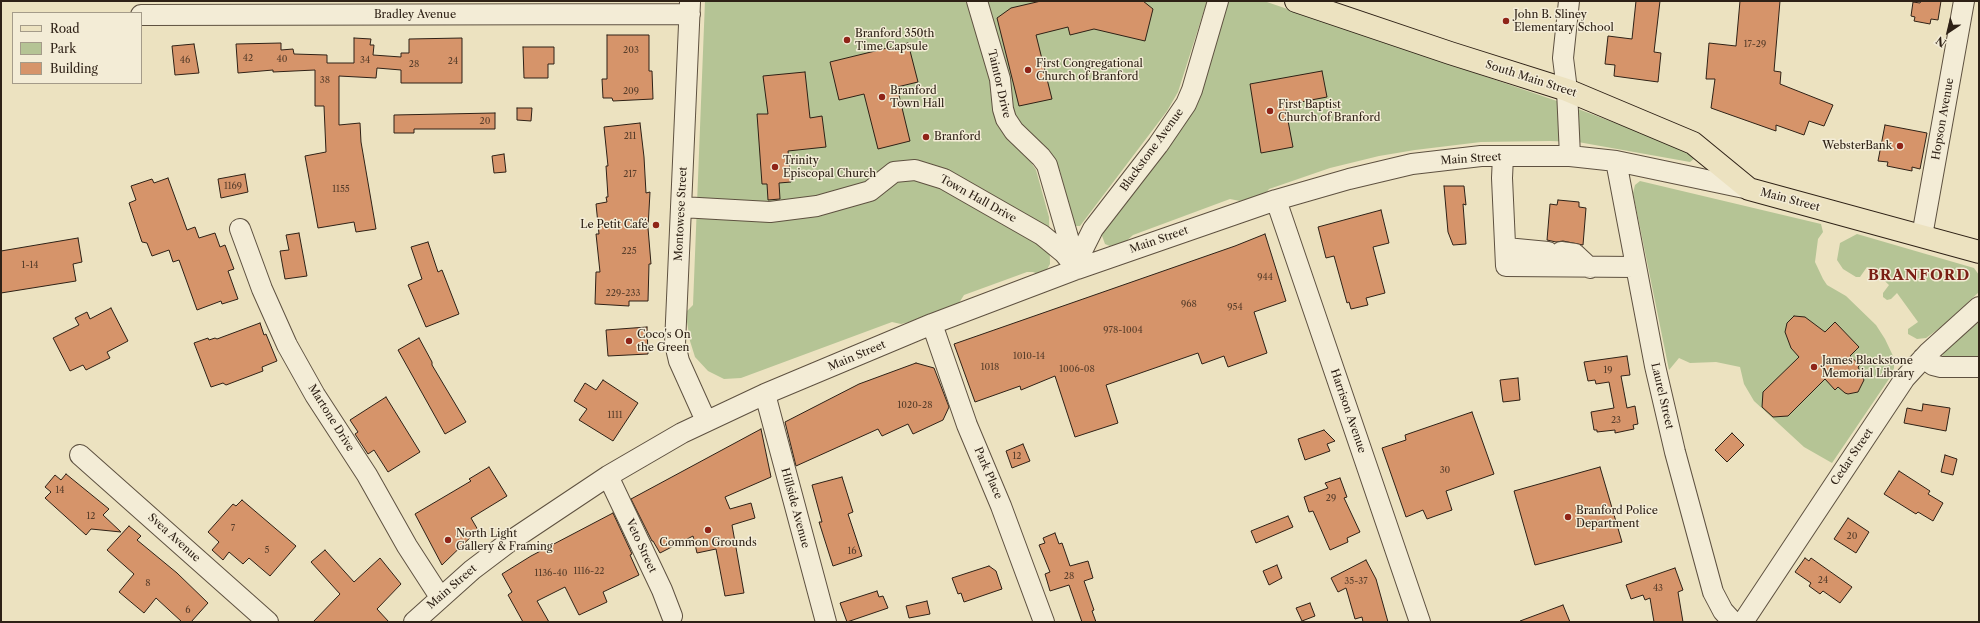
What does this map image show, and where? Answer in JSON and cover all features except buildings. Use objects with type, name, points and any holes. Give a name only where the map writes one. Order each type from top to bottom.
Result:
[{"type":"main road","name":"South Main Street","points":[[1296,1],[1443,51],[1568,90],[1693,143],[1749,189]]},
{"type":"main road","name":"Main Street","points":[[1749,189],[1979,252]]},
{"type":"street","name":"Taintor Drive","points":[[977,1],[1000,79],[1003,109],[1006,119],[1014,131],[1041,156],[1047,164],[1077,269]]},
{"type":"street","name":"Blackstone Avenue","points":[[1077,269],[1083,249],[1093,228],[1158,144],[1186,104],[1192,90],[1218,1]]},
{"type":"street","points":[[1569,1],[1563,58],[1568,90],[1570,156]]},
{"type":"street","name":"Hopson Avenue","points":[[1922,236],[1964,1]]},
{"type":"street","name":"Bradley Avenue","points":[[142,15],[690,8]]},
{"type":"street","name":"Montowese Street","points":[[690,8],[676,351],[706,421]]},
{"type":"street","name":"Main Street","points":[[414,622],[440,597],[503,546],[608,476],[682,433],[706,421],[765,394],[932,324],[1077,269],[1276,200],[1348,178],[1412,164],[1482,156],[1570,156],[1616,161],[1749,189]]},
{"type":"street","points":[[1503,156],[1502,178],[1506,266],[1590,268],[1636,267]]},
{"type":"street","name":"Laurel Street","points":[[1616,161],[1665,411],[1713,592],[1723,611],[1733,622]]},
{"type":"street","name":"Town Hall Drive","points":[[681,207],[770,212],[794,210],[825,205],[864,193],[874,189],[894,172],[915,170],[944,179],[1042,235],[1064,254],[1077,269]]},
{"type":"street","name":"Harrison Avenue","points":[[1276,200],[1420,622]]},
{"type":"street","name":"Martone Drive","points":[[240,229],[262,289],[287,345],[315,395],[367,475],[407,546],[440,597]]},
{"type":"street","points":[[1506,248],[1575,254],[1590,268]]},
{"type":"street","name":"Cedar Street","points":[[1743,622],[1900,385],[1923,358],[1979,307]]},
{"type":"street","name":"Park Place","points":[[932,324],[967,425],[1001,506],[1044,622]]},
{"type":"street","points":[[1923,358],[1933,365],[1941,368],[1979,367]]},
{"type":"street","name":"Hillside Avenue","points":[[765,394],[826,622]]},
{"type":"street","name":"Svea Avenue","points":[[80,455],[268,622]]},
{"type":"street","name":"Veto Street","points":[[608,476],[662,590],[672,616]]},
{"type":"green space","points":[[705,1],[965,1],[1029,159],[1036,170],[1049,217],[1050,264],[1046,271],[1038,274],[1027,272],[964,295],[959,303],[909,322],[901,324],[892,322],[741,378],[724,379],[708,371],[695,357],[690,341],[687,322],[687,311],[693,305]]},
{"type":"green space","points":[[985,1],[1207,1],[1178,92],[1167,111],[1080,226],[1075,226],[1060,171],[1045,147],[1012,118],[1008,100],[1012,97],[1000,56],[992,15]]},
{"type":"green space","points":[[1227,1],[1264,1],[1557,101],[1692,152],[1695,158],[1690,162],[1578,142],[1550,141],[1481,142],[1415,150],[1379,156],[1330,168],[1269,189],[1266,193],[1240,201],[1230,199],[1133,235],[1122,245],[1110,246],[1105,244],[1101,233],[1140,178]]},
{"type":"green space","points":[[1640,181],[1821,224],[1823,232],[1818,239],[1815,262],[1823,279],[1827,285],[1846,296],[1876,325],[1894,358],[1894,368],[1891,376],[1832,463],[1804,447],[1754,401],[1744,384],[1740,367],[1716,362],[1690,363],[1679,358],[1669,370],[1633,193],[1635,185]]},
{"type":"green space","points":[[1857,234],[1974,268],[1979,275],[1979,292],[1941,327],[1926,338],[1917,339],[1908,334],[1908,329],[1918,322],[1897,293],[1891,299],[1887,300],[1883,297],[1883,293],[1889,285],[1867,267],[1860,277],[1856,277],[1843,269],[1837,260],[1840,243]]},
{"type":"green space","points":[[1979,322],[1979,360],[1944,360],[1942,357],[1944,352]]},
{"type":"place","name":"John B. Sliney Elementary School","points":[[1506,21]]},
{"type":"place","name":"Branford 350th Time Capsule","points":[[847,40]]},
{"type":"place","name":"First Congregational Church of Branford","points":[[1028,70]]},
{"type":"place","name":"Branford Town Hall","points":[[882,97]]},
{"type":"place","name":"First Baptist Church of Branford","points":[[1270,111]]},
{"type":"place","name":"Branford","points":[[926,137]]},
{"type":"place","name":"WebsterBank","points":[[1900,146]]},
{"type":"place","name":"Trinity Episcopal Church","points":[[775,167]]},
{"type":"place","name":"Le Petit Café","points":[[656,225]]},
{"type":"place","name":"Coco's On the Green","points":[[629,341]]},
{"type":"place","name":"James Blackstone Memorial Library","points":[[1814,367]]},
{"type":"place","name":"Branford Police Department","points":[[1568,517]]},
{"type":"place","name":"Common Grounds","points":[[708,530]]},
{"type":"place","name":"North Light Gallery & Framing","points":[[448,540]]},
{"type":"district","name":"BRANFORD","points":[[1919,276]]}]
